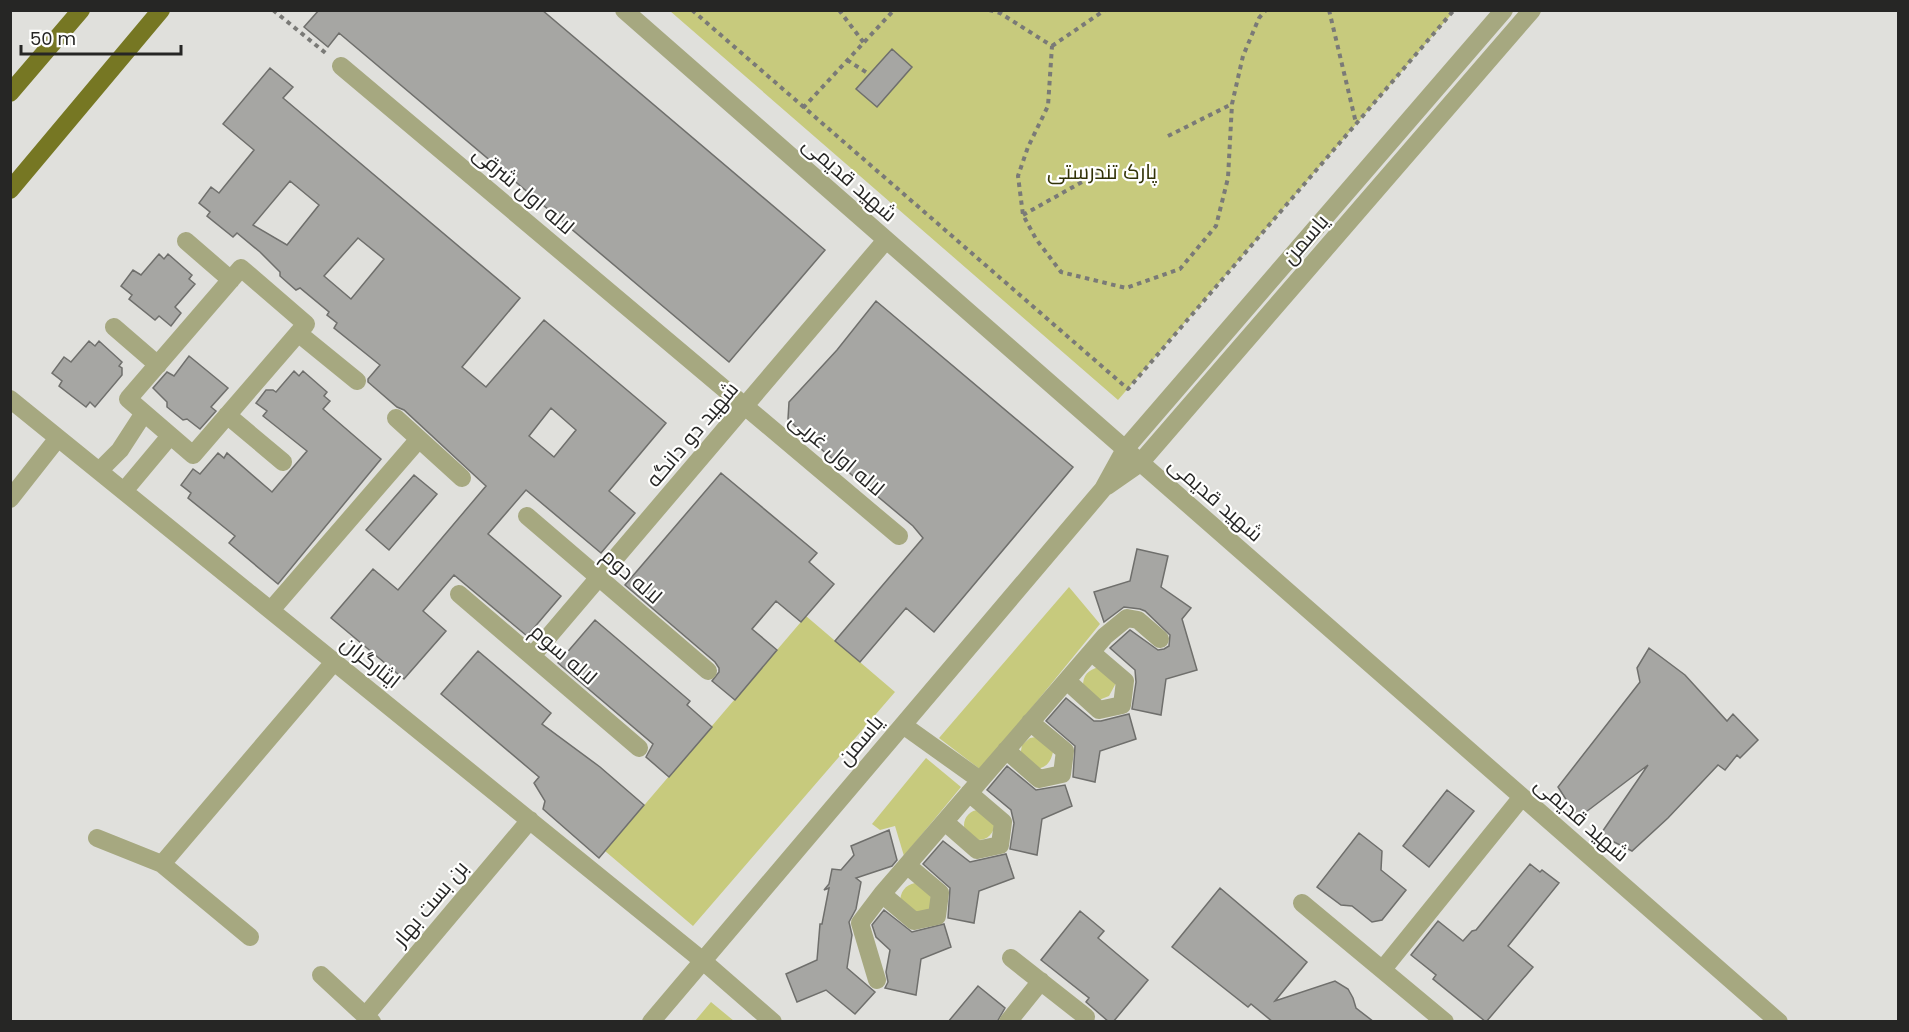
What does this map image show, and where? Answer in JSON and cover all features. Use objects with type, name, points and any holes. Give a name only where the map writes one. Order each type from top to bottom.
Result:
[{"type":"main road","points":[[10,93],[81,10]]},
{"type":"main road","points":[[10,190],[161,10]]},
{"type":"street","name":"شهید قدیمی","points":[[624,10],[1779,1022]]},
{"type":"street","name":"یاسمن","points":[[651,1022],[1103,489],[1125,449],[1504,10]]},
{"type":"street","name":"یاسمن","points":[[1103,489],[1140,463],[1533,10]]},
{"type":"street","name":"لاله اول شرقی","points":[[341,66],[745,406]]},
{"type":"street","name":"شهید دو دانگه","points":[[532,656],[886,240]]},
{"type":"street","points":[[186,241],[231,280]]},
{"type":"street","points":[[241,268],[306,324],[298,333],[193,455],[128,399],[241,268]]},
{"type":"street","points":[[114,327],[158,364]]},
{"type":"street","points":[[298,333],[357,381]]},
{"type":"street","name":"ایثارگران","points":[[10,399],[530,820],[773,1022]]},
{"type":"street","name":"لاله اول غربی","points":[[745,406],[899,536]]},
{"type":"street","points":[[99,471],[120,450],[144,413]]},
{"type":"street","points":[[227,415],[283,462]]},
{"type":"street","points":[[396,418],[462,478]]},
{"type":"street","points":[[124,491],[170,436]]},
{"type":"street","points":[[10,499],[58,438]]},
{"type":"street","points":[[271,610],[419,439]]},
{"type":"street","name":"لاله دوم","points":[[527,516],[708,671]]},
{"type":"street","name":"لاله سوم","points":[[459,594],[639,748]]},
{"type":"street","points":[[877,980],[860,923],[882,894],[1105,636],[1127,618],[1138,620],[1160,639]]},
{"type":"street","points":[[1066,681],[1099,710],[1122,705],[1125,681],[1091,652]]},
{"type":"street","points":[[162,864],[334,662]]},
{"type":"street","points":[[1006,750],[1039,779],[1062,774],[1065,751],[1030,722]]},
{"type":"street","points":[[903,725],[975,786],[1003,822],[1000,846],[977,850],[945,822]]},
{"type":"street","points":[[1383,969],[1522,797]]},
{"type":"street","name":"بن بست بهار","points":[[369,1018],[530,820]]},
{"type":"street","points":[[97,838],[162,864],[250,937]]},
{"type":"street","points":[[882,894],[914,921],[937,916],[940,893],[908,866]]},
{"type":"street","points":[[1302,903],[1445,1022]]},
{"type":"street","points":[[1011,957],[1086,1017]]},
{"type":"street","points":[[321,975],[369,1018]]},
{"type":"street","points":[[1008,1022],[1041,981]]},
{"type":"path","points":[[273,10],[341,66]]},
{"type":"path","points":[[692,10],[1128,389],[1454,10]]},
{"type":"path","points":[[839,10],[864,43]]},
{"type":"path","points":[[803,108],[894,10]]},
{"type":"path","points":[[989,10],[1000,14],[1052,46]]},
{"type":"path","points":[[1052,46],[1105,10]]},
{"type":"path","points":[[1052,46],[1048,106],[1028,147],[1018,176],[1023,215],[1036,238],[1061,272],[1126,288],[1180,269],[1216,226],[1228,178],[1232,104],[1243,56],[1259,18],[1266,10]]},
{"type":"path","points":[[1329,10],[1356,124]]},
{"type":"path","points":[[847,60],[869,74]]},
{"type":"path","points":[[1168,136],[1232,104]]},
{"type":"path","points":[[1023,215],[1098,172]]},
{"type":"green space","name":"پارک تندرستی","points":[[670,11],[1454,11],[1118,400]]},
{"type":"green space","points":[[1069,587],[1100,624],[981,770],[939,738]]},
{"type":"green space","points":[[806,616],[895,692],[693,926],[605,851]]},
{"type":"green space","points":[[1099,667],[1116,683],[1109,696],[1099,700],[1083,686],[1087,673]]},
{"type":"green space","points":[[1036,737],[1053,752],[1048,764],[1036,769],[1020,756],[1022,745],[1030,738]]},
{"type":"green space","points":[[926,758],[961,787],[904,856],[895,826],[880,830],[872,824]]},
{"type":"green space","points":[[979,810],[990,814],[994,825],[990,836],[979,840],[968,836],[964,825],[968,814]]},
{"type":"green space","points":[[915,883],[931,894],[930,909],[921,915],[900,903],[904,890],[908,885]]},
{"type":"green space","points":[[711,1002],[734,1021],[695,1021]]},
{"type":"building","points":[[319,10],[542,10],[825,250],[729,362],[339,33],[328,47],[304,27]]},
{"type":"building","points":[[892,49],[912,67],[877,107],[856,89]]},
{"type":"building","points":[[270,68],[293,87],[283,98],[520,298],[462,367],[486,387],[544,320],[666,423],[609,491],[635,513],[601,553],[526,490],[488,534],[561,596],[527,636],[454,575],[423,611],[446,631],[404,679],[331,618],[373,569],[398,590],[486,486],[404,410],[397,407],[368,382],[380,365],[334,328],[337,323],[327,315],[329,312],[300,288],[296,290],[280,276],[280,272],[260,252],[237,233],[233,237],[207,216],[210,212],[199,203],[211,187],[219,193],[254,150],[223,124]],"holes":[[[290,181],[319,205],[287,245],[253,225]],[[358,238],[384,259],[351,299],[324,276]],[[551,408],[576,430],[554,457],[529,436]]]},
{"type":"building","points":[[159,254],[164,259],[168,254],[192,275],[189,279],[195,284],[175,307],[181,313],[171,326],[159,316],[155,320],[129,299],[132,295],[121,286],[133,270],[141,275]]},
{"type":"building","points":[[876,301],[1073,467],[934,632],[906,608],[860,662],[835,641],[923,538],[913,526],[788,419],[789,402],[837,350]]},
{"type":"building","points":[[89,341],[95,346],[99,341],[122,362],[119,366],[122,368],[122,375],[95,407],[90,402],[86,407],[59,386],[62,381],[52,373],[64,357],[71,362]]},
{"type":"building","points":[[189,356],[228,388],[211,407],[216,411],[200,429],[187,419],[183,420],[167,407],[167,402],[153,388],[167,372],[174,376]]},
{"type":"building","points":[[294,371],[299,376],[303,371],[327,392],[324,396],[330,401],[323,409],[381,459],[278,584],[229,543],[235,536],[188,498],[191,493],[181,485],[193,469],[200,474],[218,453],[224,458],[227,453],[272,492],[307,451],[263,416],[267,411],[256,403],[266,390],[276,392]]},
{"type":"building","points":[[721,473],[817,553],[809,562],[834,584],[801,622],[776,601],[752,629],[777,650],[735,700],[712,681],[719,672],[715,662],[625,585]]},
{"type":"building","points":[[414,475],[437,494],[389,550],[366,530]]},
{"type":"building","points":[[1137,549],[1168,556],[1161,587],[1191,608],[1182,619],[1197,670],[1166,679],[1161,715],[1132,709],[1136,682],[1135,670],[1110,648],[1130,630],[1158,650],[1169,646],[1170,635],[1140,609],[1124,607],[1104,622],[1094,592],[1130,581]]},
{"type":"building","points":[[595,620],[690,701],[687,705],[712,727],[669,777],[646,757],[653,744],[558,663]]},
{"type":"building","points":[[1649,648],[1685,675],[1727,721],[1733,714],[1758,740],[1740,758],[1737,755],[1725,770],[1718,765],[1668,818],[1632,851],[1600,835],[1648,765],[1578,818],[1558,787],[1640,682],[1637,668]]},
{"type":"building","points":[[478,651],[551,713],[542,724],[600,767],[644,805],[599,858],[543,809],[545,801],[534,783],[539,777],[441,694]]},
{"type":"building","points":[[1066,698],[1094,721],[1129,714],[1136,739],[1100,751],[1095,782],[1073,777],[1075,746],[1046,721]]},
{"type":"building","points":[[1007,766],[1036,790],[1065,785],[1072,806],[1042,819],[1037,855],[1010,849],[1014,823],[1011,810],[987,790]]},
{"type":"building","points":[[1447,790],[1474,811],[1429,867],[1403,846]]},
{"type":"building","points":[[889,830],[897,860],[892,866],[856,878],[861,882],[856,909],[849,922],[852,935],[847,968],[875,992],[855,1014],[826,990],[797,1002],[786,974],[817,960],[820,924],[822,924],[829,888],[824,890],[829,884],[832,869],[841,870],[854,855],[851,846]]},
{"type":"building","points":[[1359,833],[1382,851],[1381,870],[1406,890],[1382,920],[1372,922],[1352,906],[1341,905],[1317,887]]},
{"type":"building","points":[[943,841],[970,862],[1006,854],[1014,878],[979,891],[974,923],[948,918],[950,888],[923,864]]},
{"type":"building","points":[[1530,864],[1559,883],[1508,946],[1533,967],[1486,1022],[1433,979],[1436,975],[1411,955],[1438,921],[1463,941],[1472,931],[1476,930]]},
{"type":"building","points":[[1220,888],[1307,962],[1275,1001],[1335,981],[1348,989],[1356,1008],[1374,1022],[1273,1022],[1251,1004],[1248,1007],[1172,947]]},
{"type":"building","points":[[884,910],[912,932],[944,924],[951,947],[921,959],[916,995],[885,988],[888,982],[886,972],[890,950],[876,937],[872,925]]},
{"type":"building","points":[[1080,911],[1104,931],[1098,938],[1148,980],[1113,1022],[1109,1022],[1086,1002],[1089,998],[1041,960]]},
{"type":"building","points":[[978,986],[1005,1008],[997,1022],[948,1022]]}]
